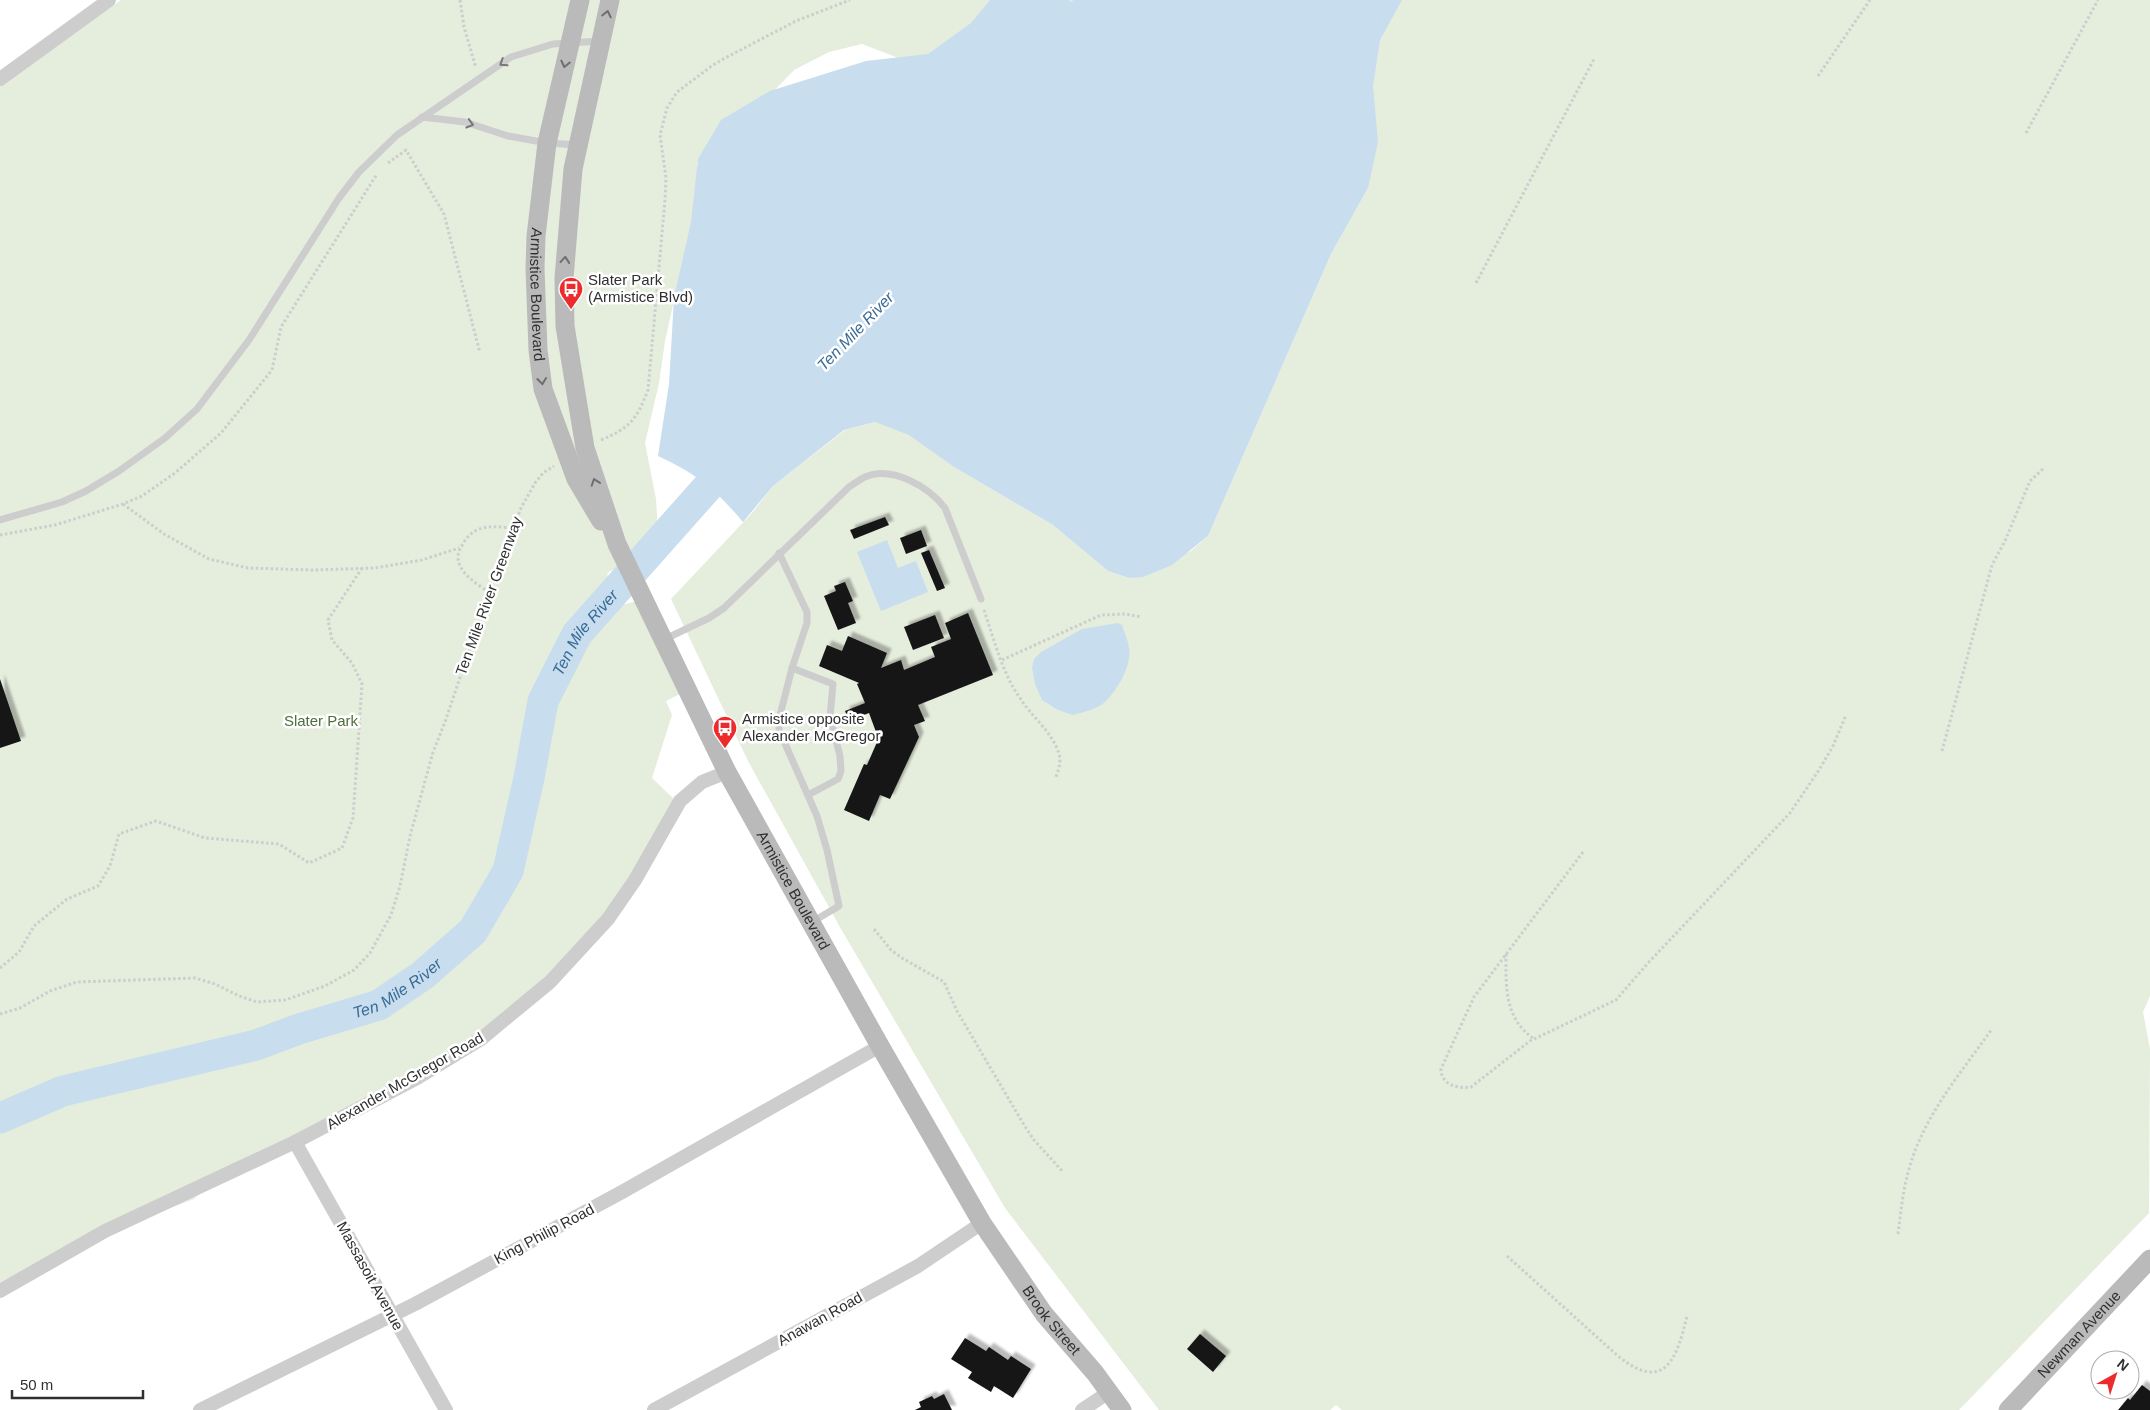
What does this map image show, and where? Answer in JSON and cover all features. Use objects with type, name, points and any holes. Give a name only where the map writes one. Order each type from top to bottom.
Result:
[{"type":"main road","name":"Armistice Boulevard","points":[[580,0],[547,143],[536,236],[535,269],[538,350],[543,389],[576,479],[595,512],[617,544]]},
{"type":"main road","name":"Armistice Boulevard","points":[[610,0],[573,169],[564,278],[565,326],[585,448],[617,544],[727,772],[880,1046],[984,1226]]},
{"type":"main road","name":"Brook Street","points":[[984,1226],[1044,1314],[1122,1410]]},
{"type":"main road","name":"Newman Avenue","points":[[2008,1410],[2150,1259]]},
{"type":"street","points":[[0,79],[109,0]]},
{"type":"street","name":"Alexander McGregor Road","points":[[0,1291],[105,1231],[295,1142],[445,1062],[482,1039],[550,982],[608,918],[635,880],[680,801],[702,782],[727,772]]},
{"type":"street","name":"King Philip Road","points":[[200,1410],[392,1316],[622,1192],[880,1046]]},
{"type":"street","name":"Massasoit Avenue","points":[[295,1142],[446,1410]]},
{"type":"street","name":"Anawan Road","points":[[654,1410],[918,1266],[984,1226]]},
{"type":"street","points":[[1082,1410],[1109,1392]]},
{"type":"lane","points":[[0,520],[62,502],[86,491],[119,471],[166,438],[197,409],[249,340],[324,221],[354,178],[397,135],[511,57],[553,44],[600,41]]},
{"type":"lane","points":[[422,117],[465,122],[508,136],[547,143],[579,145]]},
{"type":"lane","points":[[663,640],[709,618],[724,608],[779,553],[849,488],[866,477],[880,474],[897,476],[927,491],[945,508],[981,600]]},
{"type":"lane","points":[[779,553],[807,612],[807,623],[792,668],[779,719],[780,730],[817,816],[827,850],[839,906],[811,922]]},
{"type":"lane","points":[[792,668],[833,684],[830,717],[840,756],[841,771],[838,779],[808,795]]},
{"type":"path","points":[[460,0],[464,27],[475,64]]},
{"type":"path","points":[[585,448],[613,435],[635,419],[648,390],[665,200],[666,178],[660,135],[667,108],[678,92],[713,65],[796,20],[850,0]]},
{"type":"path","points":[[1818,76],[1870,0]]},
{"type":"path","points":[[2026,133],[2098,0]]},
{"type":"path","points":[[1476,283],[1594,59]]},
{"type":"path","points":[[406,150],[444,214],[480,353]]},
{"type":"path","name":"Ten Mile River Greenway","points":[[0,1014],[20,1008],[50,991],[77,982],[195,978],[215,984],[239,996],[257,1002],[285,1000],[325,986],[354,970],[370,953],[391,915],[433,752],[512,528],[528,493],[535,483],[543,473],[568,456]]},
{"type":"path","points":[[1942,751],[1992,565],[2005,542],[2030,481],[2044,468]]},
{"type":"path","points":[[123,504],[164,534],[210,559],[248,568],[313,570],[376,568],[422,560],[459,548]]},
{"type":"path","points":[[489,592],[471,581],[462,570],[458,558],[459,548],[468,536],[477,530],[493,527],[512,528]]},
{"type":"path","points":[[0,968],[19,952],[34,926],[67,899],[98,886],[110,866],[120,834],[156,821],[205,838],[279,844],[309,863],[342,848],[353,818],[357,736],[362,684],[352,663],[332,640],[328,620],[362,568]]},
{"type":"path","points":[[981,600],[1002,660],[1019,698],[1054,742],[1058,751],[1061,763],[1056,777]]},
{"type":"path","points":[[1002,660],[1101,616],[1125,614],[1142,617]]},
{"type":"path","points":[[1583,852],[1474,997],[1441,1068],[1442,1077],[1454,1086],[1471,1087],[1534,1039],[1616,1000],[1648,963],[1790,813],[1833,746],[1846,715]]},
{"type":"path","points":[[874,928],[891,950],[944,982],[957,1011],[1024,1125],[1034,1140],[1063,1172]]},
{"type":"path","points":[[1506,953],[1506,983],[1510,1009],[1519,1026],[1534,1039]]},
{"type":"path","points":[[1898,1234],[1903,1194],[1917,1146],[1957,1079],[1992,1029]]},
{"type":"path","points":[[1507,1256],[1618,1356],[1632,1367],[1644,1372],[1655,1373],[1670,1362],[1679,1348],[1687,1316]]},
{"type":"green space","name":"Slater Park","points":[[121,0],[1081,0],[932,71],[862,44],[829,52],[794,70],[768,97],[730,118],[697,163],[698,231],[676,292],[665,341],[659,383],[645,443],[656,499],[658,532],[645,557],[628,567],[610,571],[607,574],[621,605],[642,600],[684,692],[666,701],[672,715],[652,778],[675,800],[643,868],[564,968],[423,1078],[199,1194],[194,1199],[92,1238],[0,1293],[0,85]]},
{"type":"green space","points":[[1371,0],[2150,0],[2150,996],[2143,1012],[2150,1049],[2149,1213],[1959,1410],[1342,1410],[1336,1405],[1330,1410],[1159,1410],[1005,1208],[841,929],[748,761],[671,599],[752,513],[773,486],[845,430],[875,422],[909,434],[954,467],[1053,525],[1108,571],[1129,578],[1191,551],[1208,536],[1331,254],[1368,188],[1339,140]]},
{"type":"water","points":[[990,0],[1069,0],[1070,2],[1074,0],[1402,0],[1380,40],[1373,86],[1378,142],[1368,188],[1331,254],[1208,536],[1172,565],[1143,577],[1129,578],[1108,571],[1053,525],[954,467],[909,435],[875,422],[844,430],[773,486],[743,522],[715,492],[695,476],[658,456],[669,384],[674,298],[691,222],[698,159],[721,120],[770,91],[866,61],[928,54],[971,23]]},
{"type":"water","points":[[887,540],[898,568],[916,561],[928,592],[881,611],[857,552]]},
{"type":"water","points":[[1118,623],[1122,625],[1128,642],[1128,662],[1119,683],[1106,701],[1095,708],[1073,715],[1058,710],[1042,700],[1035,684],[1032,667],[1034,659],[1041,652],[1082,629]]},
{"type":"building","points":[[885,517],[889,525],[854,539],[850,530]]},
{"type":"building","points":[[921,530],[927,546],[906,554],[900,538]]},
{"type":"building","points":[[929,550],[945,588],[937,591],[921,553]]},
{"type":"building","points":[[845,582],[853,601],[848,603],[856,623],[838,630],[824,596],[836,591],[834,586]]},
{"type":"building","points":[[968,613],[993,675],[918,705],[925,721],[914,725],[919,737],[890,799],[880,795],[869,821],[844,810],[864,764],[867,765],[881,733],[880,730],[876,732],[869,713],[849,721],[845,711],[865,703],[857,684],[859,683],[819,666],[827,645],[842,651],[848,636],[887,653],[881,668],[901,660],[904,670],[935,657],[931,647],[951,639],[945,623]]},
{"type":"building","points":[[935,615],[944,638],[913,650],[904,627]]},
{"type":"building","points":[[0,679],[21,741],[0,748]]},
{"type":"building","points":[[1200,1334],[1226,1356],[1213,1372],[1187,1349]]},
{"type":"building","points":[[965,1338],[986,1351],[989,1347],[1008,1360],[1011,1356],[1031,1369],[1013,1398],[994,1386],[991,1392],[968,1378],[972,1372],[951,1359]]},
{"type":"building","points":[[2142,1385],[2150,1391],[2150,1410],[2118,1410],[2126,1400],[2140,1400],[2140,1388]]},
{"type":"building","points":[[944,1394],[952,1410],[915,1410],[921,1407],[919,1402],[932,1396],[934,1399]]},
{"type":"waterway","name":"Ten Mile River","points":[[0,1118],[63,1091],[256,1045],[299,1029],[379,1005],[423,975],[473,931],[508,871],[529,778],[543,701],[577,634],[737,454]]},
{"type":"place","name":"Slater Park (Armistice Blvd)","points":[[571,310]]},
{"type":"place","name":"Armistice opposite Alexander McGregor","points":[[725,749]]}]
